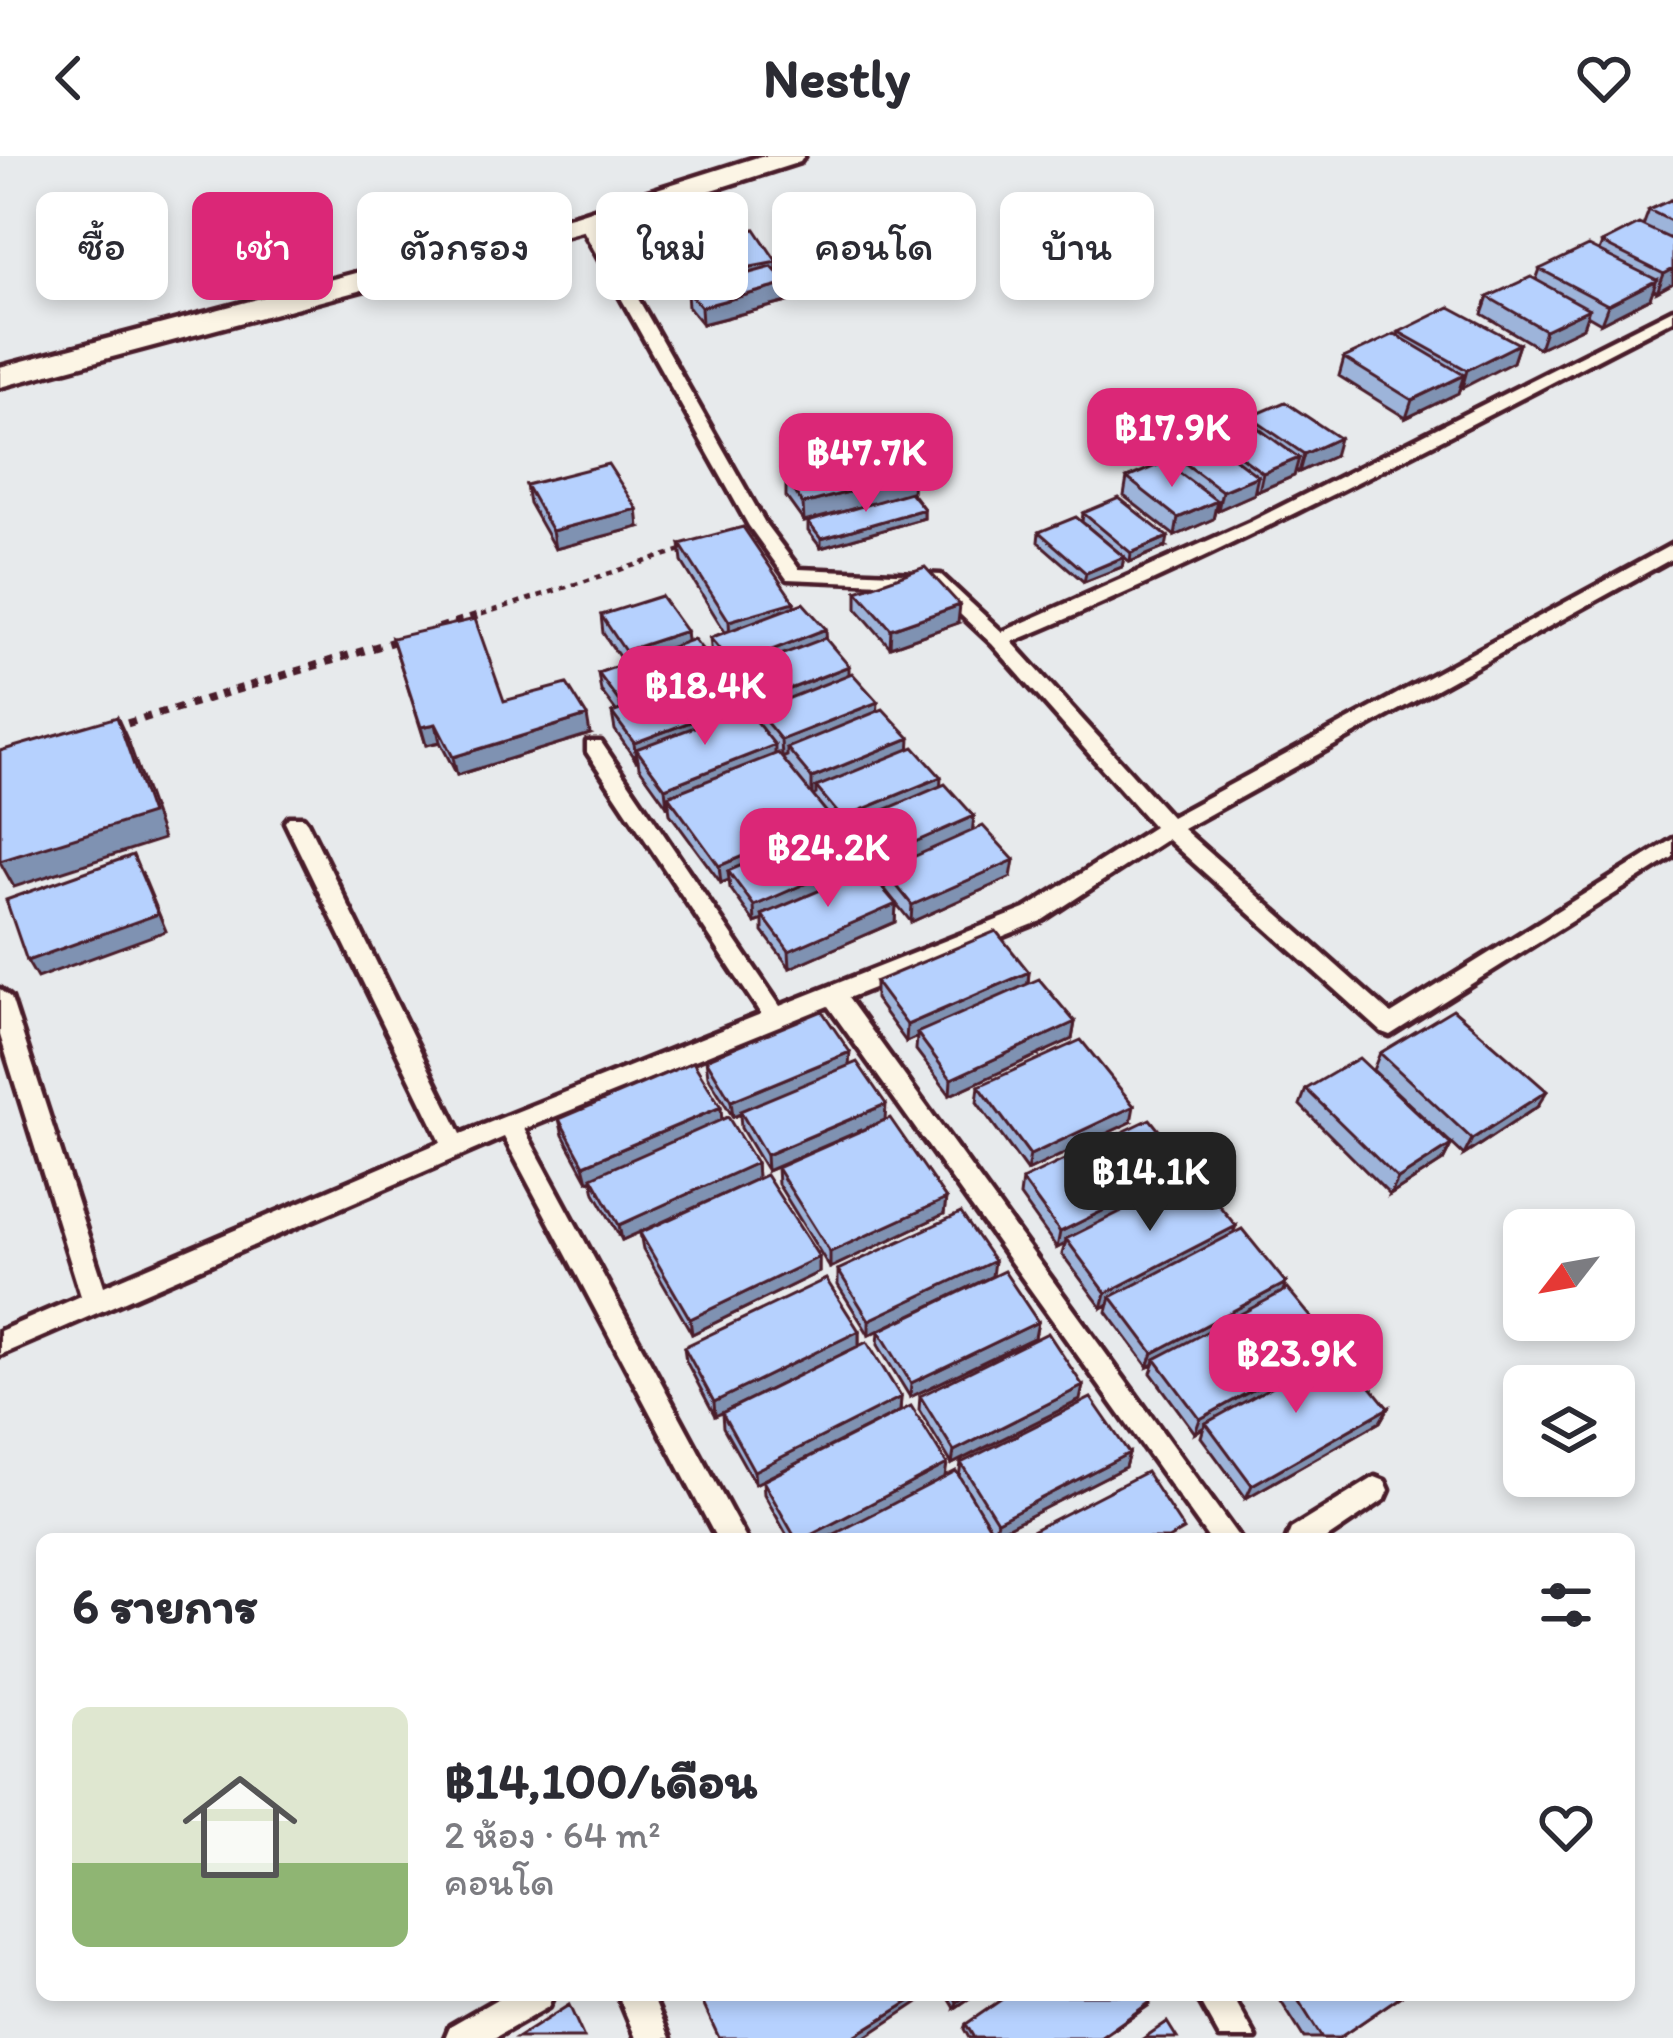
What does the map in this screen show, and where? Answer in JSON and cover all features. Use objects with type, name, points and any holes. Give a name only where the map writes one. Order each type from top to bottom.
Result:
[{"type":"street","points":[[0,377],[586,221],[790,156]]},
{"type":"lane","points":[[586,221],[758,526],[794,575],[934,579],[999,640],[1168,828],[1390,1026],[1673,848]]},
{"type":"lane","points":[[999,640],[1077,609],[1329,490],[1673,314]]},
{"type":"lane","points":[[0,1343],[509,1124],[1033,915],[1168,828],[1673,550]]},
{"type":"lane","points":[[594,747],[777,1020]]},
{"type":"lane","points":[[296,822],[456,1148]]},
{"type":"lane","points":[[834,997],[1222,1533]]},
{"type":"lane","points":[[2,1016],[96,1300]]},
{"type":"lane","points":[[509,1124],[729,1533]]},
{"type":"lane","points":[[1309,1533],[1376,1490]]},
{"type":"lane","points":[[462,2038],[526,2001]]},
{"type":"lane","points":[[637,2001],[652,2038]]},
{"type":"lane","points":[[1217,2001],[1239,2038]]},
{"type":"path","points":[[432,630],[758,526]]},
{"type":"path","points":[[101,731],[410,637]]},
{"type":"building","points":[[1673,199],[1673,222],[1649,210]]},
{"type":"building","points":[[1639,224],[1673,240],[1673,269],[1664,274],[1602,243]]},
{"type":"building","points":[[755,229],[772,254],[772,263],[748,268],[748,230]]},
{"type":"building","points":[[1588,246],[1657,280],[1608,305],[1540,269]]},
{"type":"building","points":[[772,267],[772,288],[748,294],[748,273]]},
{"type":"building","points":[[1531,277],[1589,309],[1545,330],[1488,297]]},
{"type":"building","points":[[695,300],[727,300],[701,307]]},
{"type":"building","points":[[1450,307],[1519,344],[1467,370],[1399,332]]},
{"type":"building","points":[[1395,334],[1464,375],[1412,400],[1344,358]]},
{"type":"building","points":[[1285,402],[1339,438],[1304,454],[1250,417]]},
{"type":"building","points":[[1247,420],[1299,458],[1263,473],[1211,435]]},
{"type":"building","points":[[1206,437],[1258,476],[1222,491],[1170,452]]},
{"type":"building","points":[[894,451],[913,475],[803,504],[786,479]]},
{"type":"building","points":[[1165,462],[1217,501],[1178,518],[1127,478]]},
{"type":"building","points":[[608,464],[637,509],[552,531],[526,485]]},
{"type":"building","points":[[910,492],[924,509],[821,539],[808,522]]},
{"type":"building","points":[[1119,498],[1168,537],[1131,553],[1083,513]]},
{"type":"building","points":[[1076,517],[1124,557],[1086,573],[1039,532]]},
{"type":"building","points":[[743,527],[794,602],[729,621],[680,544]]},
{"type":"building","points":[[925,567],[960,605],[891,629],[857,591]]},
{"type":"building","points":[[661,596],[686,631],[625,651],[601,615]]},
{"type":"building","points":[[803,603],[826,629],[733,665],[710,638]]},
{"type":"building","points":[[475,619],[504,701],[567,684],[587,716],[453,757],[436,724],[421,727],[392,638]]},
{"type":"building","points":[[825,638],[849,666],[754,703],[731,674]]},
{"type":"building","points":[[694,639],[717,668],[620,703],[598,673]]},
{"type":"building","points":[[852,673],[878,702],[781,740],[757,711]]},
{"type":"building","points":[[718,674],[741,703],[634,743],[612,713]]},
{"type":"building","points":[[745,708],[775,745],[665,788],[636,749]]},
{"type":"building","points":[[883,709],[910,738],[812,778],[787,748]]},
{"type":"building","points":[[117,717],[151,814],[0,861],[0,751]]},
{"type":"building","points":[[914,747],[941,777],[842,818],[816,787]]},
{"type":"building","points":[[778,753],[832,819],[719,866],[668,796]]},
{"type":"building","points":[[945,784],[974,816],[874,860],[847,826]]},
{"type":"building","points":[[983,826],[1014,860],[912,905],[884,870]]},
{"type":"building","points":[[831,827],[859,860],[754,906],[728,871]]},
{"type":"building","points":[[133,855],[158,914],[27,961],[6,900]]},
{"type":"building","points":[[867,870],[896,904],[789,951],[762,915]]},
{"type":"building","points":[[996,931],[1029,972],[907,1025],[875,982]]},
{"type":"building","points":[[1039,979],[1075,1022],[951,1079],[917,1033]]},
{"type":"building","points":[[1453,1009],[1547,1091],[1472,1139],[1380,1053]]},
{"type":"building","points":[[822,1011],[850,1052],[731,1101],[706,1059]]},
{"type":"building","points":[[1081,1040],[1134,1106],[1030,1155],[979,1086]]},
{"type":"building","points":[[1359,1058],[1451,1145],[1398,1179],[1306,1089]]},
{"type":"building","points":[[693,1062],[721,1107],[584,1165],[559,1119]]},
{"type":"building","points":[[857,1062],[886,1104],[766,1155],[740,1111]]},
{"type":"building","points":[[728,1117],[756,1163],[619,1225],[592,1177]]},
{"type":"building","points":[[890,1118],[946,1199],[830,1252],[777,1168]]},
{"type":"building","points":[[1150,1119],[1189,1168],[1060,1232],[1022,1180]]},
{"type":"building","points":[[766,1175],[819,1257],[690,1319],[640,1233]]},
{"type":"building","points":[[1194,1175],[1236,1226],[1106,1293],[1066,1239]]},
{"type":"building","points":[[961,1213],[994,1261],[869,1320],[838,1270]]},
{"type":"building","points":[[1242,1229],[1286,1283],[1153,1353],[1111,1297]]},
{"type":"building","points":[[1004,1271],[1038,1322],[911,1383],[879,1331]]},
{"type":"building","points":[[826,1279],[859,1331],[714,1402],[684,1347]]},
{"type":"building","points":[[1288,1289],[1334,1345],[1200,1419],[1155,1359]]},
{"type":"building","points":[[1048,1333],[1083,1386],[954,1451],[920,1396]]},
{"type":"building","points":[[867,1342],[901,1397],[754,1471],[722,1413]]},
{"type":"building","points":[[1340,1349],[1388,1408],[1252,1485],[1206,1423]]},
{"type":"building","points":[[1091,1398],[1129,1453],[997,1521],[961,1463]]},
{"type":"building","points":[[911,1406],[947,1464],[815,1533],[793,1533],[763,1481]]},
{"type":"building","points":[[956,1471],[993,1532],[991,1533],[837,1533]]},
{"type":"building","points":[[1146,1472],[1184,1530],[1179,1533],[1028,1533]]},
{"type":"building","points":[[702,2001],[910,2001],[851,2038],[719,2038]]},
{"type":"building","points":[[999,2001],[1152,2001],[1100,2038],[974,2038],[966,2024]]},
{"type":"building","points":[[1299,2001],[1393,2001],[1339,2038],[1322,2038]]},
{"type":"building","points":[[569,2005],[584,2038],[517,2038]]},
{"type":"building","points":[[1167,2022],[1177,2038],[1144,2038]]}]
